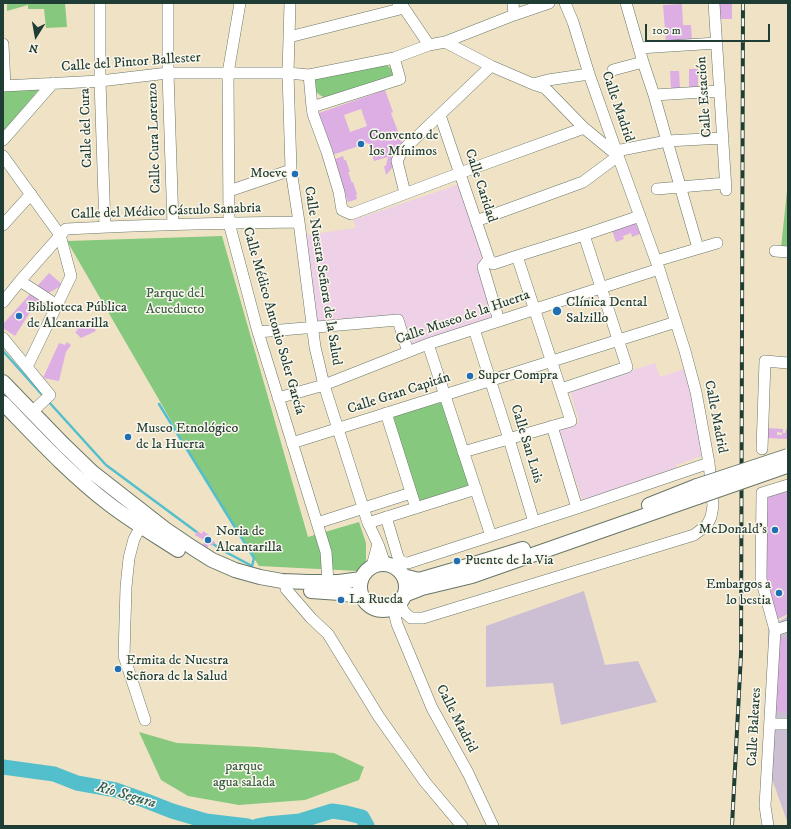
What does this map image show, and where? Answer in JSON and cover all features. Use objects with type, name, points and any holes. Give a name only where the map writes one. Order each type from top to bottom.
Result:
[{"type":"main road","points":[[3,382],[92,472],[165,529],[212,560],[235,570],[282,581],[339,582],[361,579]]},
{"type":"main road","points":[[3,403],[50,451],[109,505],[192,558],[214,570],[237,579],[264,586],[340,593],[362,597]]},
{"type":"main road","points":[[396,603],[406,585],[403,576],[398,569],[390,564],[379,565],[365,572],[361,579],[359,588],[362,597],[367,604],[376,609],[396,603],[422,588],[472,576],[698,492],[788,456]]},
{"type":"main road","points":[[403,576],[419,580],[595,526],[698,492],[788,466]]},
{"type":"street","name":"Calle del Cura","points":[[100,3],[100,81],[106,227]]},
{"type":"street","name":"Calle Cura Lorenzo","points":[[168,3],[168,73],[173,225]]},
{"type":"street","name":"Calle Médico Antonio Soler García","points":[[240,3],[228,73],[229,223],[258,332],[326,552],[328,582]]},
{"type":"street","name":"Calle Nuestra Señora de la Salud","points":[[290,3],[288,73],[291,170],[315,347],[324,385],[368,523],[378,544],[379,565]]},
{"type":"street","points":[[513,3],[514,15]]},
{"type":"street","name":"Calle del Pintor Ballester","points":[[4,86],[100,81],[168,73],[288,73],[310,75],[394,58],[429,45],[445,42],[549,3]]},
{"type":"street","name":"Calle Madrid","points":[[396,603],[411,618],[423,618],[694,535],[707,525],[711,517],[713,506],[709,463],[696,392],[685,351],[657,265],[589,74],[573,22],[565,3]]},
{"type":"street","points":[[626,3],[698,248]]},
{"type":"street","name":"Calle Estación","points":[[680,188],[726,186],[714,3]]},
{"type":"street","points":[[289,37],[400,5],[429,45]]},
{"type":"street","points":[[445,42],[491,66],[545,88],[584,128],[617,154]]},
{"type":"street","points":[[639,48],[716,43]]},
{"type":"street","points":[[3,44],[4,86]]},
{"type":"street","points":[[312,107],[400,79],[394,58]]},
{"type":"street","points":[[612,70],[643,62]]},
{"type":"street","points":[[405,193],[397,160],[402,151],[491,66]]},
{"type":"street","points":[[533,84],[548,80],[589,74]]},
{"type":"street","points":[[310,75],[313,114],[346,212],[405,193],[584,128]]},
{"type":"street","points":[[3,140],[52,83]]},
{"type":"street","points":[[654,95],[720,91]]},
{"type":"street","name":"Calle Caridad","points":[[440,115],[491,262]]},
{"type":"street","points":[[476,221],[582,182],[617,154],[667,142],[723,138]]},
{"type":"street","name":"Calle del Médico Cástulo Sanabria","points":[[3,156],[60,234],[66,230],[106,227],[299,222]]},
{"type":"street","points":[[229,191],[291,170]]},
{"type":"street","points":[[657,189],[680,188]]},
{"type":"street","points":[[3,225],[31,194]]},
{"type":"street","points":[[499,321],[483,267],[491,262],[517,256],[640,216]]},
{"type":"street","points":[[3,302],[60,234]]},
{"type":"street","points":[[27,367],[71,276],[60,234]]},
{"type":"street","points":[[561,389],[627,367],[584,235]]},
{"type":"street","name":"Calle Museo de la Huerta","points":[[278,398],[324,385],[428,344],[601,288],[698,248],[717,244]]},
{"type":"street","points":[[775,251],[788,252]]},
{"type":"street","points":[[463,452],[571,421],[517,256]]},
{"type":"street","points":[[20,281],[57,305]]},
{"type":"street","points":[[258,332],[398,320],[408,352]]},
{"type":"street","name":"Calle Gran Capitán","points":[[292,443],[676,322]]},
{"type":"street","name":"Calle San Luis","points":[[474,329],[534,522]]},
{"type":"street","points":[[3,338],[50,395],[32,412]]},
{"type":"street","points":[[428,344],[491,536]]},
{"type":"street","points":[[762,448],[765,361],[788,363]]},
{"type":"street","points":[[386,413],[416,508]]},
{"type":"street","points":[[552,426],[577,508]]},
{"type":"street","points":[[386,517],[400,561],[404,563],[414,562],[709,463]]},
{"type":"street","name":"Calle Baleares","points":[[768,826],[765,806],[775,630],[762,579],[762,493],[788,485]]},
{"type":"street","points":[[368,523],[476,489]]},
{"type":"street","points":[[317,523],[411,493]]},
{"type":"street","points":[[141,526],[134,538],[129,558],[126,587],[124,656],[145,720]]},
{"type":"street","points":[[286,589],[311,618],[328,634],[379,717],[426,782],[462,826]]},
{"type":"street","name":"Calle Madrid","points":[[396,603],[397,624],[432,708],[468,773],[493,826]]},
{"type":"street","points":[[775,630],[788,626]]},
{"type":"street","points":[[770,724],[788,724]]},
{"type":"shaded area","points":[[460,184],[484,263],[495,316],[411,344],[401,318],[316,323],[306,235],[356,228],[353,220]]},
{"type":"shaded area","points":[[655,363],[660,377],[684,369],[694,406],[702,456],[676,465],[677,469],[583,503],[559,429],[579,422],[570,390]]},
{"type":"shaded area","points":[[584,591],[605,665],[638,661],[657,702],[561,725],[553,683],[486,687],[486,626]]},
{"type":"shaded area","points":[[788,616],[788,824],[771,776],[768,628]]},
{"type":"green space","points":[[7,3],[65,3],[67,27],[46,28],[44,9],[28,9],[28,5],[7,11]]},
{"type":"green space","points":[[385,64],[392,69],[393,74],[391,79],[328,99],[316,92],[314,86],[315,78]]},
{"type":"green space","points":[[41,87],[3,132],[3,89]]},
{"type":"green space","points":[[788,181],[788,248],[781,248]]},
{"type":"green space","name":"Parque del Acueducto","points":[[222,236],[308,537],[359,522],[366,543],[366,564],[358,571],[259,566],[224,512],[67,241]]},
{"type":"green space","points":[[443,402],[472,489],[420,504],[392,416]]},
{"type":"green space","name":"parque agua salada","points":[[139,732],[177,743],[334,753],[364,767],[359,780],[305,800],[239,805],[188,796],[161,780]]},
{"type":"building","points":[[718,3],[732,3],[732,19],[718,19]]},
{"type":"building","points":[[682,4],[683,25],[691,25],[692,42],[666,43],[663,5]]},
{"type":"building","points":[[689,69],[698,69],[698,87],[689,87]]},
{"type":"building","points":[[670,71],[679,71],[680,89],[671,89]]},
{"type":"building","points":[[385,90],[393,112],[391,113],[402,142],[405,145],[393,167],[386,175],[384,166],[386,166],[388,157],[374,161],[368,143],[332,155],[316,114]],"holes":[[[361,109],[367,126],[350,132],[344,115]]]},
{"type":"building","points":[[343,156],[344,160],[346,160],[350,172],[348,172],[357,194],[357,199],[348,202],[333,160]]},
{"type":"building","points":[[635,223],[640,234],[632,237],[631,233],[623,236],[624,239],[616,242],[612,230]]},
{"type":"building","points":[[49,273],[63,285],[39,298],[15,336],[3,328],[3,324]]},
{"type":"building","points":[[93,325],[96,331],[81,338],[75,332],[78,330],[74,326]]},
{"type":"building","points":[[67,342],[71,345],[66,352],[59,381],[43,378],[59,343],[65,345]]},
{"type":"building","points":[[766,428],[783,429],[783,433],[785,433],[786,429],[788,429],[788,439],[765,438]],"holes":[[[777,432],[783,433],[782,435],[777,435]]]},
{"type":"building","name":"McDonald's","points":[[788,485],[788,614],[776,620],[764,572],[762,493]]},
{"type":"building","name":"Noria de Alcantarilla","points":[[197,531],[202,534],[203,531],[212,537],[210,539],[215,542],[212,546],[209,544],[207,549],[202,546],[205,541],[195,535]]},
{"type":"building","points":[[788,637],[788,713],[775,711],[775,639]]},
{"type":"waterway","points":[[3,351],[44,397]]},
{"type":"waterway","points":[[48,401],[106,465],[198,533]]},
{"type":"waterway","points":[[159,404],[254,558],[252,566],[220,549],[212,543]]},
{"type":"waterway","name":"Río Segura","points":[[3,767],[54,774],[77,783],[116,790],[172,811],[206,821],[248,826]]},
{"type":"waterway","name":"Río Segura","points":[[257,826],[300,821],[332,811],[362,817],[367,826]]},
{"type":"railway","points":[[732,826],[741,654],[743,3]]},
{"type":"place","name":"Convento de los Mínimos","points":[[361,144]]},
{"type":"place","name":"Moeve","points":[[295,174]]},
{"type":"place","name":"Clínica Dental Salzillo","points":[[557,311]]},
{"type":"place","name":"Biblioteca Pública de Alcantarilla","points":[[19,316]]},
{"type":"place","name":"Super Compra","points":[[470,376]]},
{"type":"place","name":"Museo Etnológico de la Huerta","points":[[128,437]]},
{"type":"place","name":"McDonald's","points":[[775,530]]},
{"type":"place","name":"Noria de Alcantarilla","points":[[208,540]]},
{"type":"place","name":"Puente de la Via","points":[[457,561]]},
{"type":"place","name":"Embargos a lo bestia","points":[[779,593]]},
{"type":"place","name":"La Rueda","points":[[341,600]]},
{"type":"place","name":"Ermita de Nuestra Señora de la Salud","points":[[118,669]]}]
